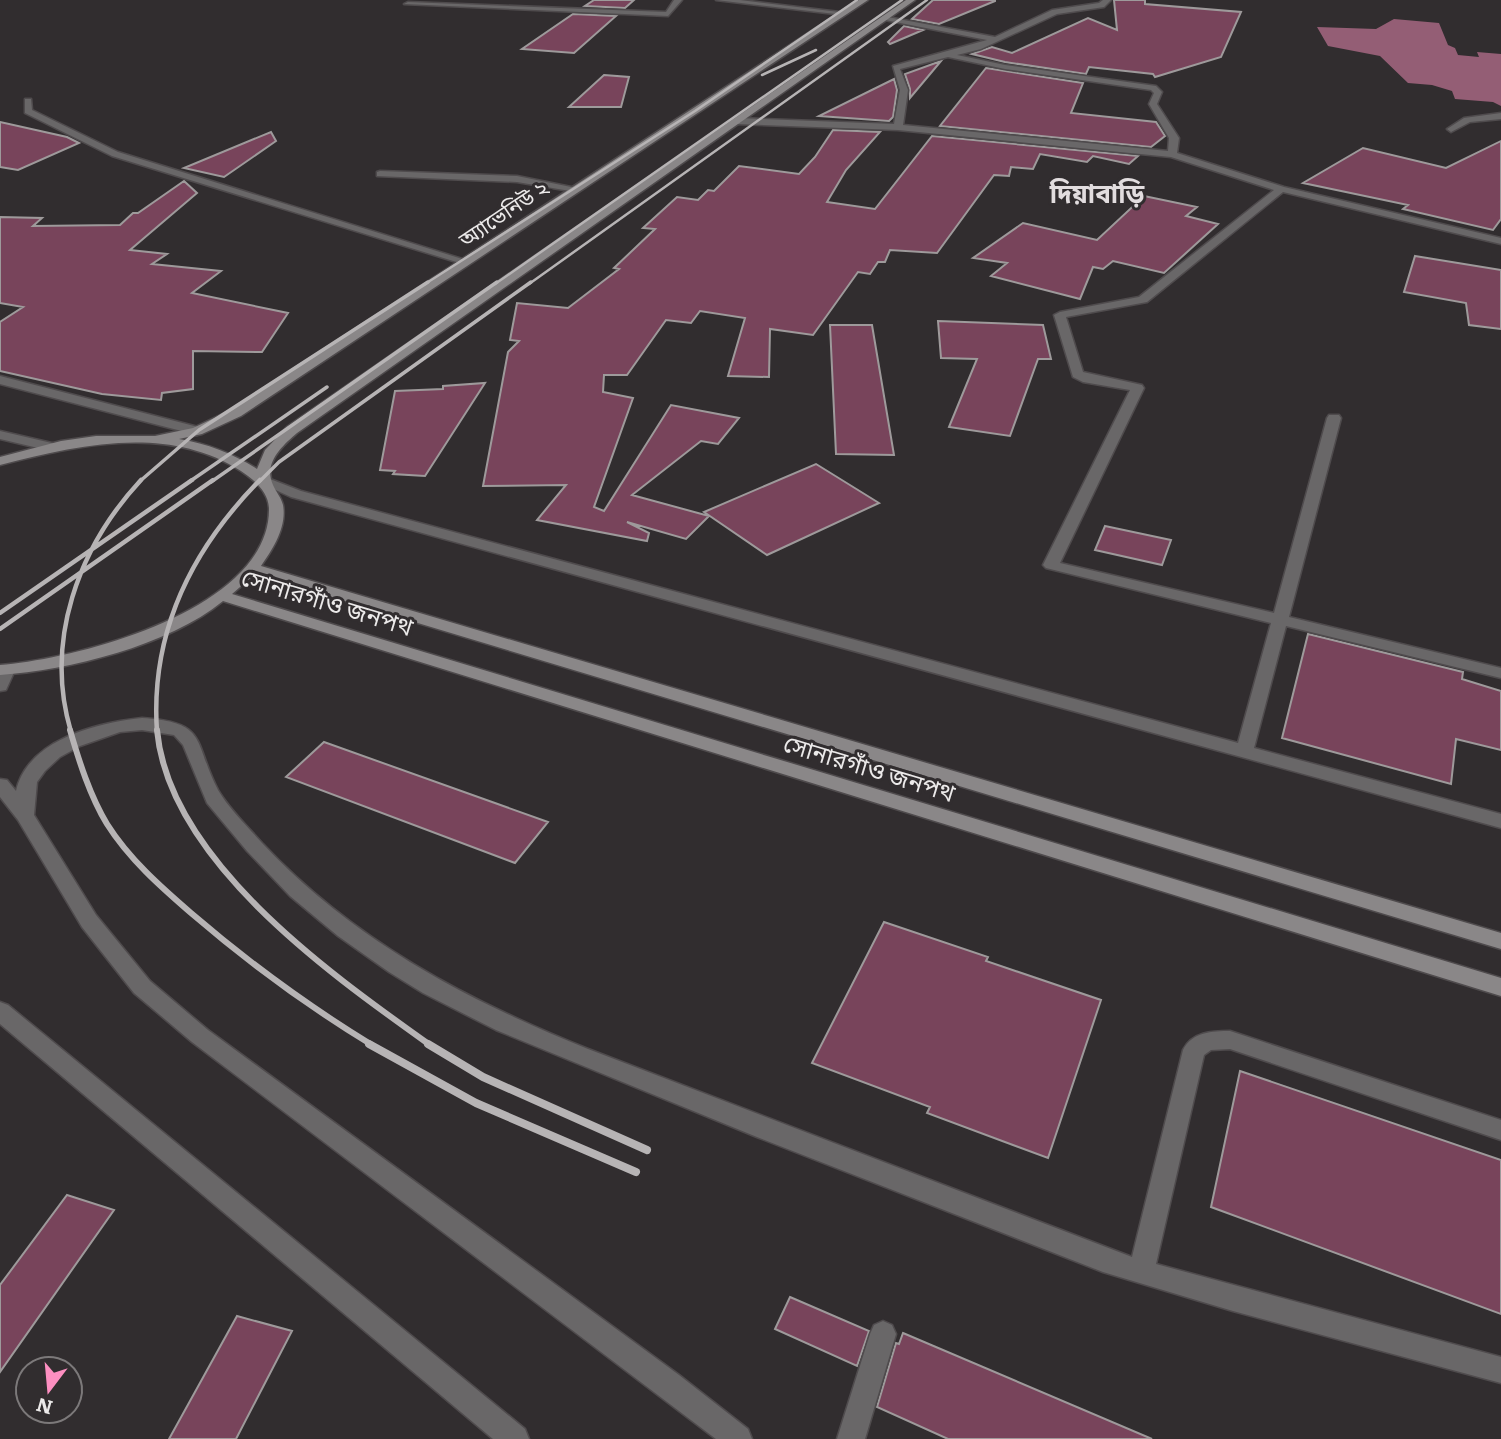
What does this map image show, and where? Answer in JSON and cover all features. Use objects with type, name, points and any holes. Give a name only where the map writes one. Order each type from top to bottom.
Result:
[{"type":"main road","name":"অ্যাভেনিউ ২","points":[[155,440],[197,431],[236,413],[864,0]]},
{"type":"main road","points":[[265,482],[261,470],[265,460],[292,430],[911,0]]},
{"type":"main road","points":[[0,461],[51,447],[105,440],[155,440],[202,447],[239,461],[265,482]]},
{"type":"main road","name":"সোনারগাঁও জনপথ","points":[[2,675],[87,657],[162,631],[222,596],[253,569],[273,537],[276,507],[265,482]]},
{"type":"main road","name":"সোনারগাঁও জনপথ","points":[[253,569],[1501,941]]},
{"type":"main road","name":"সোনারগাঁও জনপথ","points":[[222,596],[1501,988]]},
{"type":"street","points":[[649,13],[658,0]]},
{"type":"street","points":[[408,4],[668,14],[678,0]]},
{"type":"street","points":[[720,0],[844,13]]},
{"type":"street","points":[[898,127],[904,90],[897,68],[978,47],[1055,12],[1101,5],[1107,0]]},
{"type":"street","points":[[885,18],[995,39]]},
{"type":"street","points":[[944,55],[1027,71],[1153,88],[1158,92],[1153,104],[1174,138],[1172,154]]},
{"type":"street","points":[[28,101],[28,111],[116,154],[467,262]]},
{"type":"street","points":[[1451,130],[1455,124],[1467,120],[1501,116]]},
{"type":"street","points":[[737,121],[898,127],[1172,154],[1281,188],[1501,241]]},
{"type":"street","points":[[380,174],[517,179],[576,189]]},
{"type":"street","points":[[1281,188],[1143,300],[1060,315],[1077,374],[1083,378],[1138,388],[1051,565],[1501,673]]},
{"type":"street","points":[[1,381],[197,431]]},
{"type":"street","points":[[1244,752],[1334,418]]},
{"type":"street","points":[[0,435],[51,447]]},
{"type":"street","points":[[265,482],[296,494],[1501,821]]},
{"type":"street","points":[[25,815],[23,797],[29,778],[54,752],[69,744],[100,731],[139,724],[164,725],[183,732],[194,744],[207,788],[277,874],[332,922],[400,969],[477,1010],[744,1122],[1140,1272],[1501,1370]]},
{"type":"street","points":[[0,785],[25,815],[89,921],[142,987],[200,1036],[738,1439]]},
{"type":"street","points":[[0,1011],[515,1439]]},
{"type":"street","points":[[1140,1272],[1194,1050],[1201,1043],[1230,1040],[1501,1130]]},
{"type":"street","points":[[851,1439],[883,1334]]},
{"type":"shaded area","points":[[1394,19],[1439,23],[1448,45],[1455,48],[1458,55],[1479,57],[1477,52],[1501,54],[1501,106],[1493,102],[1455,99],[1452,91],[1432,85],[1408,83],[1380,56],[1328,46],[1317,27],[1376,29]]},
{"type":"building","points":[[594,0],[634,0],[625,8],[585,6]]},
{"type":"building","points":[[933,0],[995,1],[939,24],[912,19]]},
{"type":"building","points":[[1114,0],[1145,0],[1145,4],[1241,12],[1221,57],[1155,77],[1153,74],[1089,67],[1086,74],[1005,62],[972,54],[992,47],[1012,53],[1088,18],[1117,30]]},
{"type":"building","points":[[573,14],[616,16],[574,53],[522,49]]},
{"type":"building","points":[[904,26],[923,30],[890,44],[888,42]]},
{"type":"building","points":[[941,61],[910,98],[905,74]]},
{"type":"building","points":[[986,68],[1083,83],[1071,113],[1156,122],[1165,136],[1151,147],[940,126]]},
{"type":"building","points":[[604,75],[629,77],[621,107],[569,107]]},
{"type":"building","points":[[894,79],[897,90],[893,117],[889,121],[819,116]]},
{"type":"building","points":[[0,122],[67,137],[79,143],[18,170],[0,167]]},
{"type":"building","points":[[833,130],[880,132],[846,170],[827,202],[875,209],[932,136],[1138,156],[1129,164],[1093,156],[1087,162],[1040,154],[1033,169],[1011,167],[1009,176],[994,175],[937,253],[890,250],[885,262],[878,262],[870,274],[858,272],[813,335],[770,329],[769,377],[728,376],[745,318],[700,311],[691,323],[666,320],[627,375],[604,375],[603,392],[633,398],[594,507],[604,511],[671,405],[739,418],[718,444],[701,441],[632,495],[709,516],[686,539],[627,522],[649,533],[647,541],[537,520],[566,485],[483,486],[508,352],[519,341],[510,340],[517,303],[568,308],[619,269],[614,268],[655,229],[643,228],[677,197],[698,200],[708,190],[714,191],[739,166],[799,174],[815,157]]},
{"type":"building","points":[[271,132],[276,141],[224,177],[184,168]]},
{"type":"building","points":[[1501,141],[1501,219],[1493,230],[1403,209],[1408,205],[1303,183],[1363,148],[1446,168]]},
{"type":"building","points":[[184,181],[197,193],[130,250],[167,254],[152,264],[221,271],[192,293],[288,313],[262,352],[193,351],[193,389],[162,393],[161,400],[102,394],[0,371],[0,322],[23,307],[0,303],[0,217],[42,218],[33,226],[120,225],[133,213],[138,213]]},
{"type":"building","points":[[1144,196],[1197,207],[1186,216],[1218,224],[1164,273],[1113,261],[1103,269],[1093,267],[1080,299],[991,276],[1007,263],[973,258],[1023,223],[1097,240]]},
{"type":"building","points":[[1415,256],[1501,270],[1501,329],[1469,325],[1466,303],[1404,292]]},
{"type":"building","points":[[938,321],[1043,325],[1051,359],[1038,359],[1010,436],[949,427],[977,359],[941,358]]},
{"type":"building","points":[[830,325],[872,325],[894,455],[836,454]]},
{"type":"building","points":[[485,383],[425,476],[393,474],[395,471],[380,470],[395,391],[443,389],[443,386]]},
{"type":"building","points":[[816,464],[879,503],[767,555],[704,512]]},
{"type":"building","points":[[1105,526],[1171,540],[1162,565],[1095,550]]},
{"type":"building","points":[[1308,634],[1463,672],[1462,679],[1501,691],[1501,750],[1456,739],[1451,784],[1282,738]]},
{"type":"building","points":[[324,742],[548,822],[515,863],[286,777]]},
{"type":"building","points":[[884,922],[988,957],[986,961],[1101,1000],[1048,1158],[927,1113],[930,1107],[812,1063]]},
{"type":"building","points":[[1240,1071],[1501,1160],[1501,1314],[1211,1207]]},
{"type":"building","points":[[67,1195],[114,1210],[0,1372],[0,1285]]},
{"type":"building","points":[[790,1297],[869,1331],[857,1366],[775,1329]]},
{"type":"building","points":[[237,1316],[292,1331],[236,1439],[169,1439]]},
{"type":"building","points":[[903,1333],[1152,1439],[948,1439],[877,1407],[896,1343],[899,1344]]},
{"type":"railway","points":[[425,284],[695,111],[857,0]]},
{"type":"railway","points":[[495,284],[902,0]]},
{"type":"railway","points":[[529,284],[927,0]]},
{"type":"railway","points":[[762,75],[816,50]]},
{"type":"railway","points":[[140,481],[199,430],[428,282]]},
{"type":"railway","points":[[211,482],[497,282]]},
{"type":"railway","points":[[259,482],[279,462],[531,282]]},
{"type":"railway","points":[[189,482],[327,387]]},
{"type":"railway","points":[[93,549],[192,480]]},
{"type":"railway","points":[[82,572],[213,480]]},
{"type":"railway","points":[[157,730],[161,661],[180,595],[214,535],[260,480]]},
{"type":"railway","points":[[93,549],[119,507],[140,481]]},
{"type":"railway","points":[[0,613],[93,549]]},
{"type":"railway","points":[[82,572],[93,549]]},
{"type":"railway","points":[[0,629],[82,572]]},
{"type":"railway","points":[[71,732],[64,698],[62,664],[72,597],[82,572]]},
{"type":"railway","points":[[70,730],[95,802],[116,837],[146,872],[256,966],[372,1045]]},
{"type":"railway","points":[[157,730],[168,778],[191,825],[223,869],[261,910],[304,949],[430,1045]]},
{"type":"railway","points":[[369,1044],[476,1103],[636,1172]]},
{"type":"railway","points":[[428,1044],[483,1077],[647,1150]]},
{"type":"district","name":"দিয়াবাড়ি","points":[[1097,194]]}]
